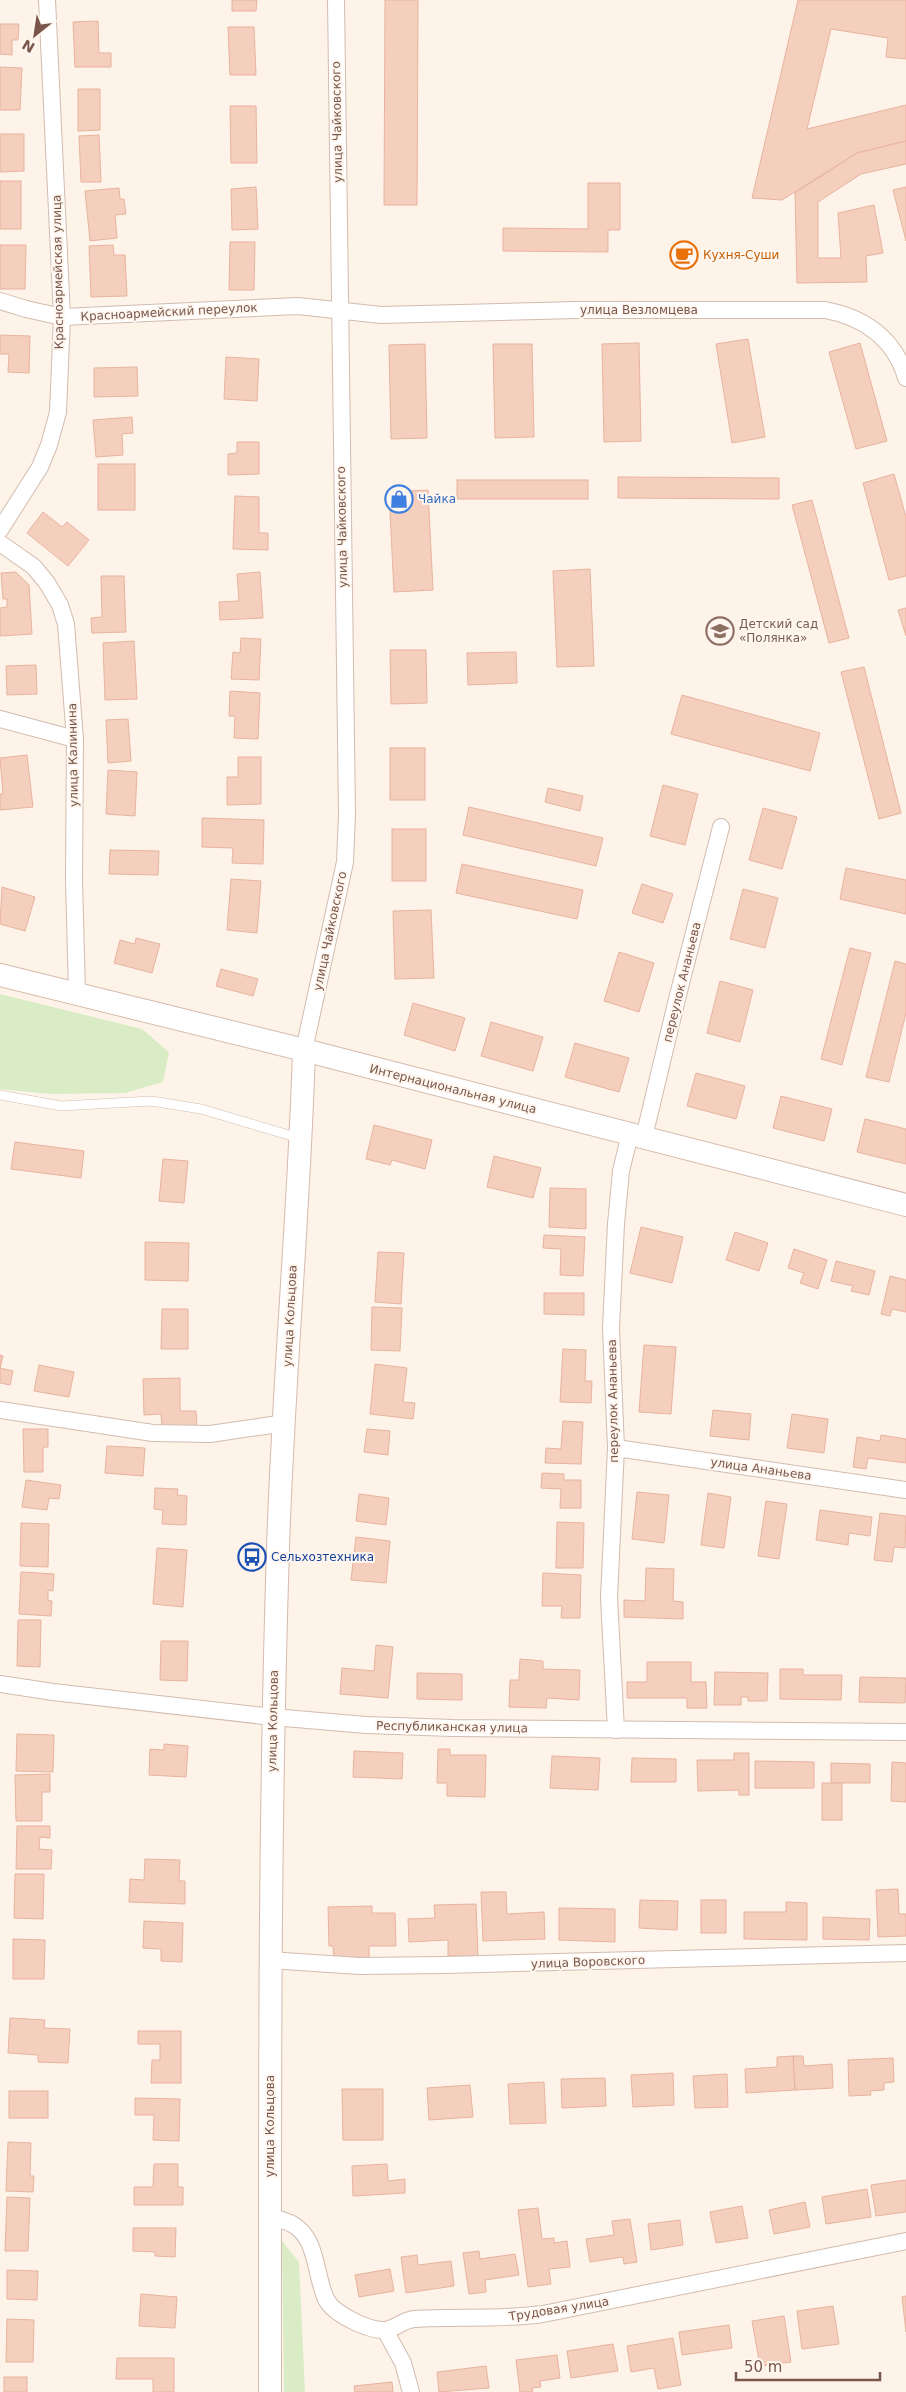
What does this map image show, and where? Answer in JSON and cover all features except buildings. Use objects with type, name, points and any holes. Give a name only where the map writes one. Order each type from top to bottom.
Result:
[{"type":"main road","name":"Интернациональная улица","points":[[0,975],[304,1050],[906,1205]]},
{"type":"main road","name":"улица Кольцова","points":[[270,2392],[269,1960],[273,1717],[278,1543],[302,1139],[304,1050]]},
{"type":"street","name":"Красноармейская улица","points":[[0,530],[40,467],[49,445],[58,412],[62,317],[47,0]]},
{"type":"street","name":"улица Чайковского","points":[[304,1050],[345,862],[347,814],[336,0]]},
{"type":"street","name":"Красноармейский переулок","points":[[0,301],[26,310],[62,317],[298,306],[339,312]]},
{"type":"street","name":"улица Везломцева","points":[[339,312],[381,315],[576,310],[825,310],[856,319],[884,337],[893,348],[906,378]]},
{"type":"street","name":"улица Калинина","points":[[0,543],[34,567],[47,583],[60,605],[66,624],[75,739],[74,880],[78,955],[77,994]]},
{"type":"street","points":[[0,719],[75,739]]},
{"type":"street","name":"переулок Ананьева","points":[[616,1730],[609,1598],[616,1448],[611,1328],[613,1265],[621,1171],[637,1136],[677,999],[722,828]]},
{"type":"street","points":[[0,1410],[153,1433],[210,1434],[285,1423]]},
{"type":"street","name":"улица Ананьева","points":[[616,1448],[906,1490]]},
{"type":"street","name":"Республиканская улица","points":[[0,1684],[53,1692],[273,1717],[424,1727],[906,1732]]},
{"type":"street","name":"улица Воровского","points":[[269,1960],[358,1966],[436,1966],[906,1953]]},
{"type":"street","points":[[271,2216],[294,2224],[305,2236],[310,2245],[326,2300],[332,2308],[347,2318],[367,2327],[385,2330],[403,2363],[411,2392]]},
{"type":"street","name":"Трудовая улица","points":[[385,2330],[412,2320],[511,2318],[543,2314],[906,2241]]},
{"type":"lane","points":[[0,1095],[61,1106],[151,1101],[201,1110],[302,1139]]},
{"type":"green space","points":[[0,994],[142,1029],[169,1052],[163,1082],[125,1093],[50,1094],[0,1089]]},
{"type":"green space","points":[[282,2241],[299,2262],[305,2392],[284,2392]]},
{"type":"place","name":"Кухня-Суши","points":[[684,255]]},
{"type":"place","name":"Чайка","points":[[399,499]]},
{"type":"place","name":"Детский сад «Полянка»","points":[[720,631]]},
{"type":"place","name":"Сельхозтехника","points":[[252,1557]]}]
